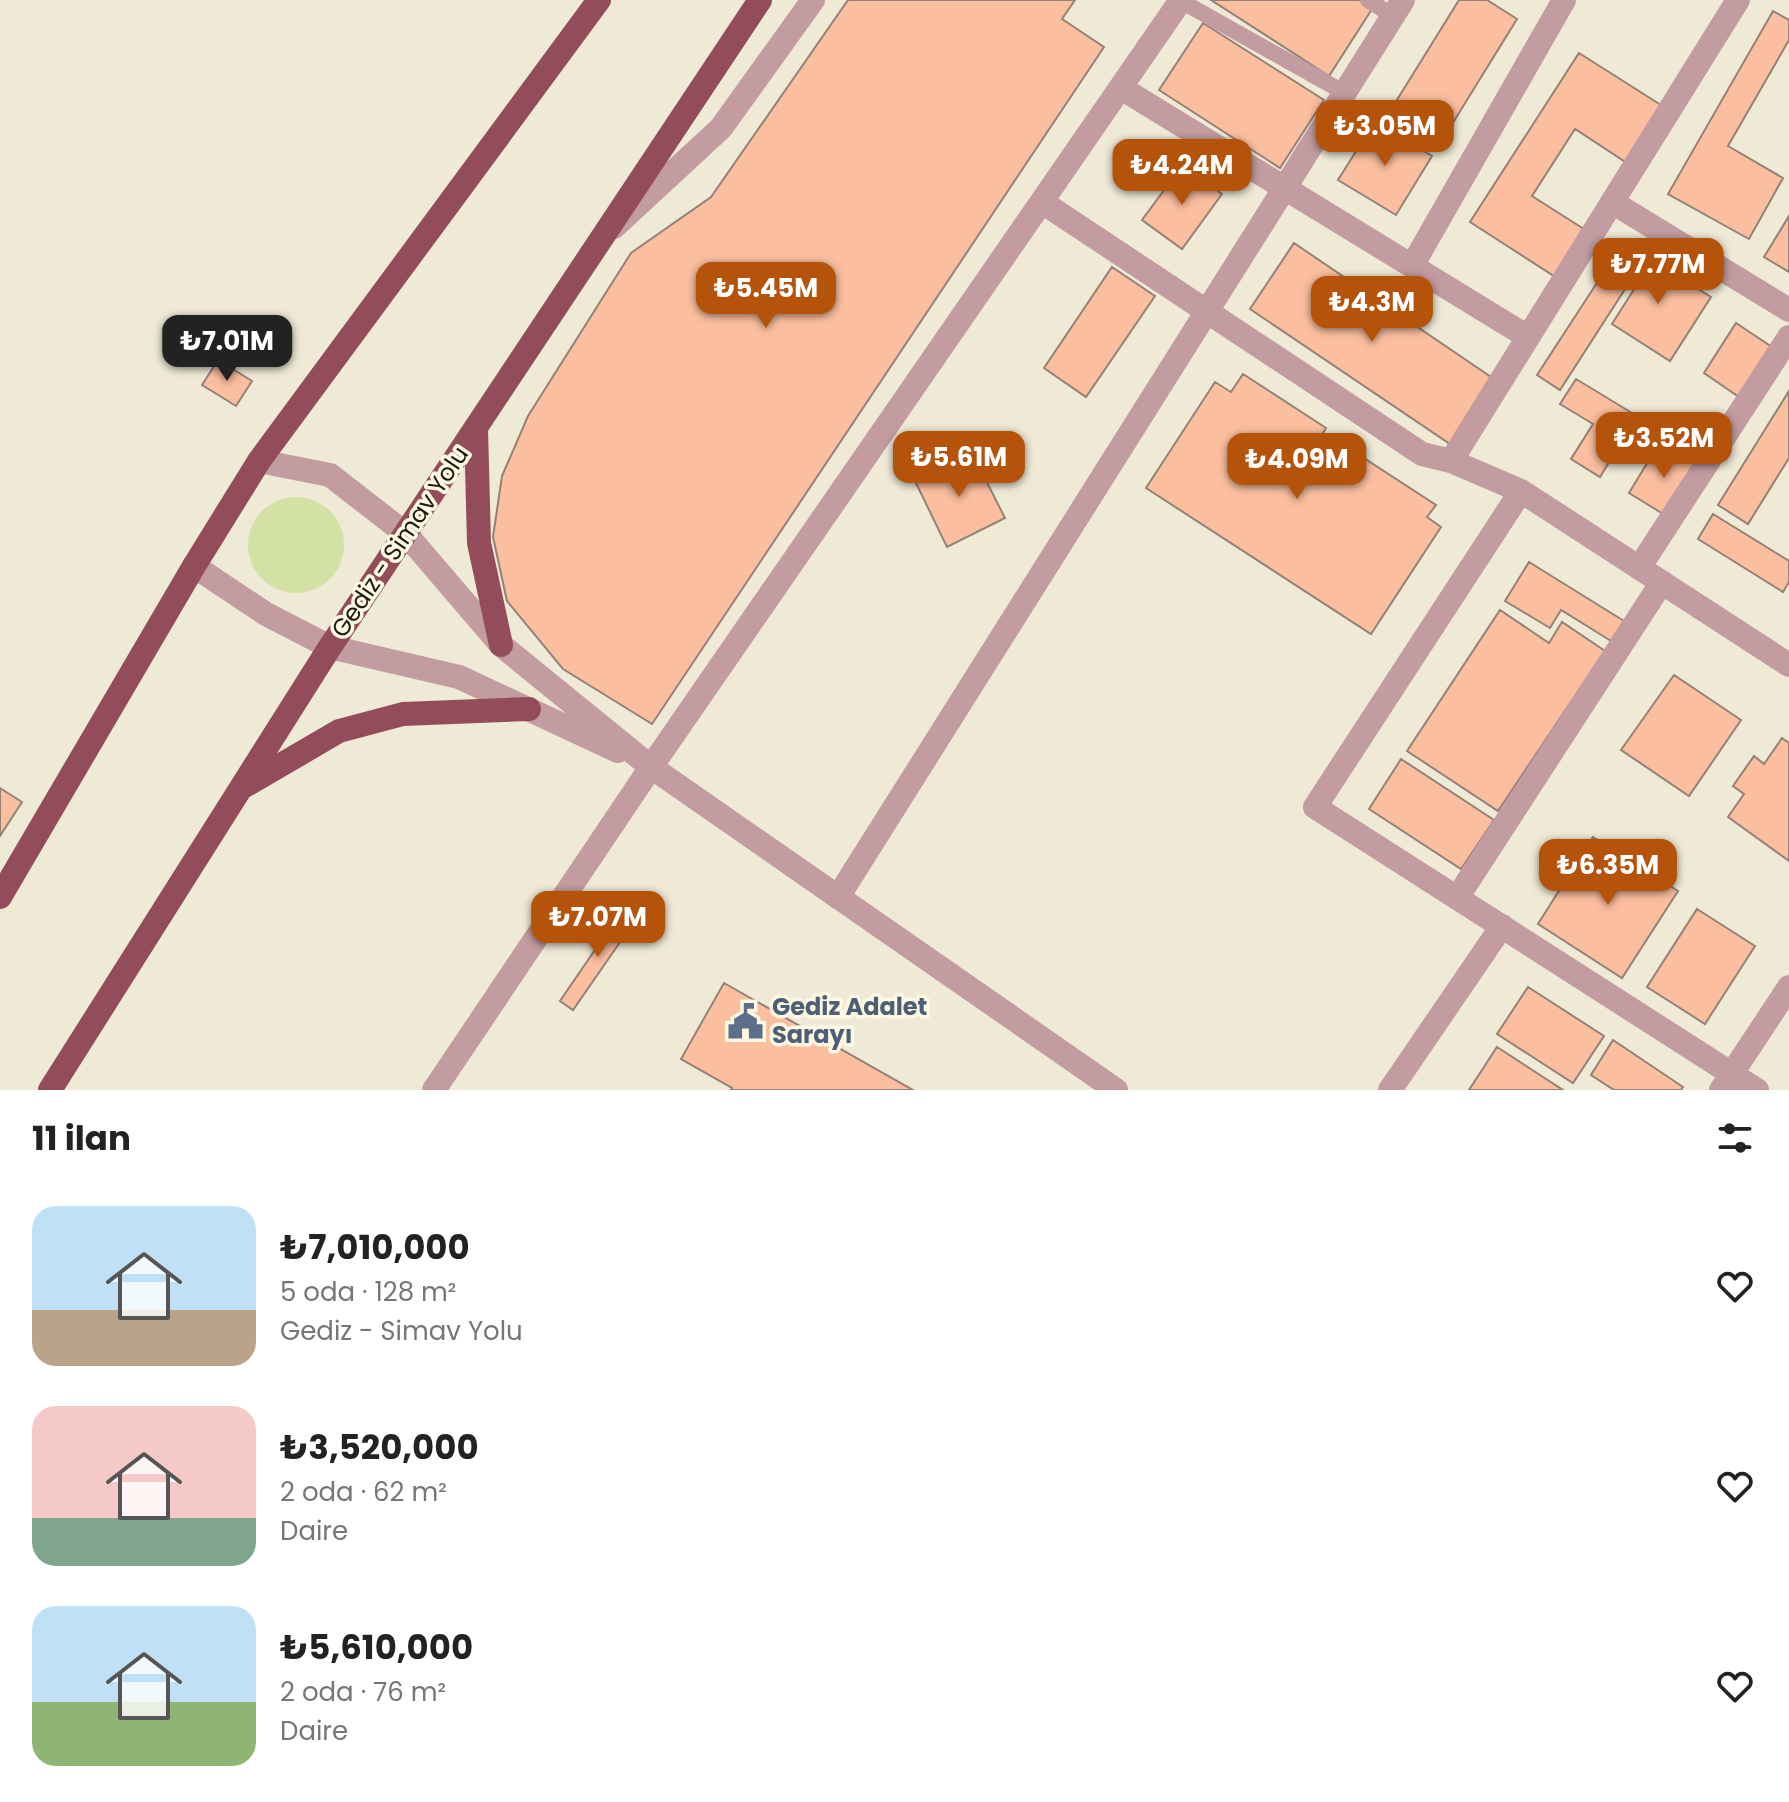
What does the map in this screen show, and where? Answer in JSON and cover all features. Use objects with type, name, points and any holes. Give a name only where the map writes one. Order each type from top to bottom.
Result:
[{"type":"highway","points":[[0,897],[259,461],[599,0]]},
{"type":"highway","name":"Gediz - Simav Yolu","points":[[50,1090],[330,647],[760,0]]},
{"type":"highway","points":[[476,428],[479,543],[501,645]]},
{"type":"highway","points":[[238,790],[339,731],[403,714],[529,709]]},
{"type":"street","points":[[598,243],[721,128],[813,0]]},
{"type":"street","points":[[434,1090],[651,767],[1181,0]]},
{"type":"street","points":[[1451,461],[1738,0]]},
{"type":"street","points":[[1412,266],[1555,3]]},
{"type":"street","points":[[838,897],[1398,8]]},
{"type":"street","points":[[1121,88],[1528,337]]},
{"type":"street","points":[[1042,202],[1422,454],[1451,461],[1521,491],[1789,665]]},
{"type":"street","points":[[1612,202],[1789,310]]},
{"type":"street","points":[[1639,568],[1789,337]]},
{"type":"street","points":[[259,461],[330,475],[406,534],[501,645],[651,767],[1116,1090]]},
{"type":"street","points":[[1521,491],[1315,807],[1502,926],[1727,1082],[1757,1090]]},
{"type":"street","points":[[194,566],[266,614],[330,647],[459,677],[651,767]]},
{"type":"street","points":[[1457,898],[1662,582]]},
{"type":"street","points":[[1390,1090],[1502,926]]},
{"type":"street","points":[[1727,1082],[1789,987]]},
{"type":"lane","points":[[1181,0],[1345,93]]},
{"type":"lane","points":[[1368,0],[1398,8]]},
{"type":"green space","points":[[296,497],[314,500],[330,511],[341,527],[344,545],[341,563],[330,579],[314,590],[296,593],[278,590],[262,579],[251,563],[248,545],[251,527],[262,511],[278,500]]},
{"type":"building","points":[[848,0],[1075,0],[1062,19],[1104,47],[652,724],[563,669],[507,601],[493,537],[502,476],[528,416],[631,253],[711,197]]},
{"type":"building","points":[[1211,0],[1359,0],[1372,9],[1329,76]]},
{"type":"building","points":[[1459,0],[1487,0],[1517,19],[1438,147],[1387,116]]},
{"type":"building","points":[[1773,11],[1789,20],[1789,40],[1728,146],[1783,178],[1749,239],[1668,194]]},
{"type":"building","points":[[1203,23],[1324,100],[1280,168],[1159,90]]},
{"type":"building","points":[[1579,53],[1664,107],[1627,163],[1575,129],[1532,196],[1587,231],[1557,278],[1470,222]]},
{"type":"building","points":[[1375,121],[1432,156],[1396,215],[1338,180]]},
{"type":"building","points":[[1182,166],[1222,194],[1182,249],[1142,220]]},
{"type":"building","points":[[1789,216],[1789,272],[1764,257]]},
{"type":"building","points":[[1294,243],[1494,379],[1450,444],[1250,309]]},
{"type":"building","points":[[1632,248],[1711,297],[1670,361],[1612,324],[1638,283],[1617,270]]},
{"type":"building","points":[[1112,267],[1155,296],[1086,397],[1044,368]]},
{"type":"building","points":[[1604,272],[1627,286],[1560,390],[1537,375]]},
{"type":"building","points":[[1736,323],[1775,349],[1742,399],[1704,373]]},
{"type":"building","points":[[218,360],[252,381],[236,406],[202,385]]},
{"type":"building","points":[[1243,374],[1326,428],[1316,445],[1348,466],[1356,453],[1436,505],[1427,517],[1441,527],[1371,634],[1146,488],[1215,382],[1231,392]]},
{"type":"building","points":[[1576,379],[1637,416],[1600,477],[1571,459],[1593,424],[1560,404]]},
{"type":"building","points":[[1789,391],[1789,458],[1748,524],[1718,505]]},
{"type":"building","points":[[1660,442],[1700,467],[1668,517],[1629,493]]},
{"type":"building","points":[[971,451],[1005,518],[947,547],[914,479]]},
{"type":"building","points":[[1713,514],[1789,561],[1789,582],[1783,592],[1698,539]]},
{"type":"building","points":[[1529,562],[1624,621],[1611,641],[1561,610],[1550,628],[1505,601]]},
{"type":"building","points":[[1500,610],[1549,643],[1562,622],[1605,651],[1498,811],[1407,751]]},
{"type":"building","points":[[1674,675],[1741,720],[1689,796],[1621,750]]},
{"type":"building","points":[[1782,738],[1789,743],[1789,861],[1728,817],[1744,794],[1733,786],[1754,756],[1764,764]]},
{"type":"building","points":[[1401,759],[1494,820],[1461,869],[1369,809]]},
{"type":"building","points":[[0,788],[22,802],[0,836]]},
{"type":"building","points":[[1593,837],[1678,891],[1622,978],[1538,924]]},
{"type":"building","points":[[623,909],[636,919],[573,1010],[560,1001]]},
{"type":"building","points":[[1697,909],[1755,946],[1705,1024],[1647,987]]},
{"type":"building","name":"Gediz Adalet Sarayı","points":[[724,983],[913,1090],[731,1090],[681,1059]]},
{"type":"building","points":[[1528,987],[1604,1036],[1573,1083],[1497,1034]]},
{"type":"building","points":[[1613,1040],[1683,1087],[1681,1090],[1614,1090],[1591,1075]]},
{"type":"building","points":[[1497,1047],[1563,1090],[1469,1090]]},
{"type":"place","name":"Gediz Adalet Sarayı","points":[[746,1021]]}]
